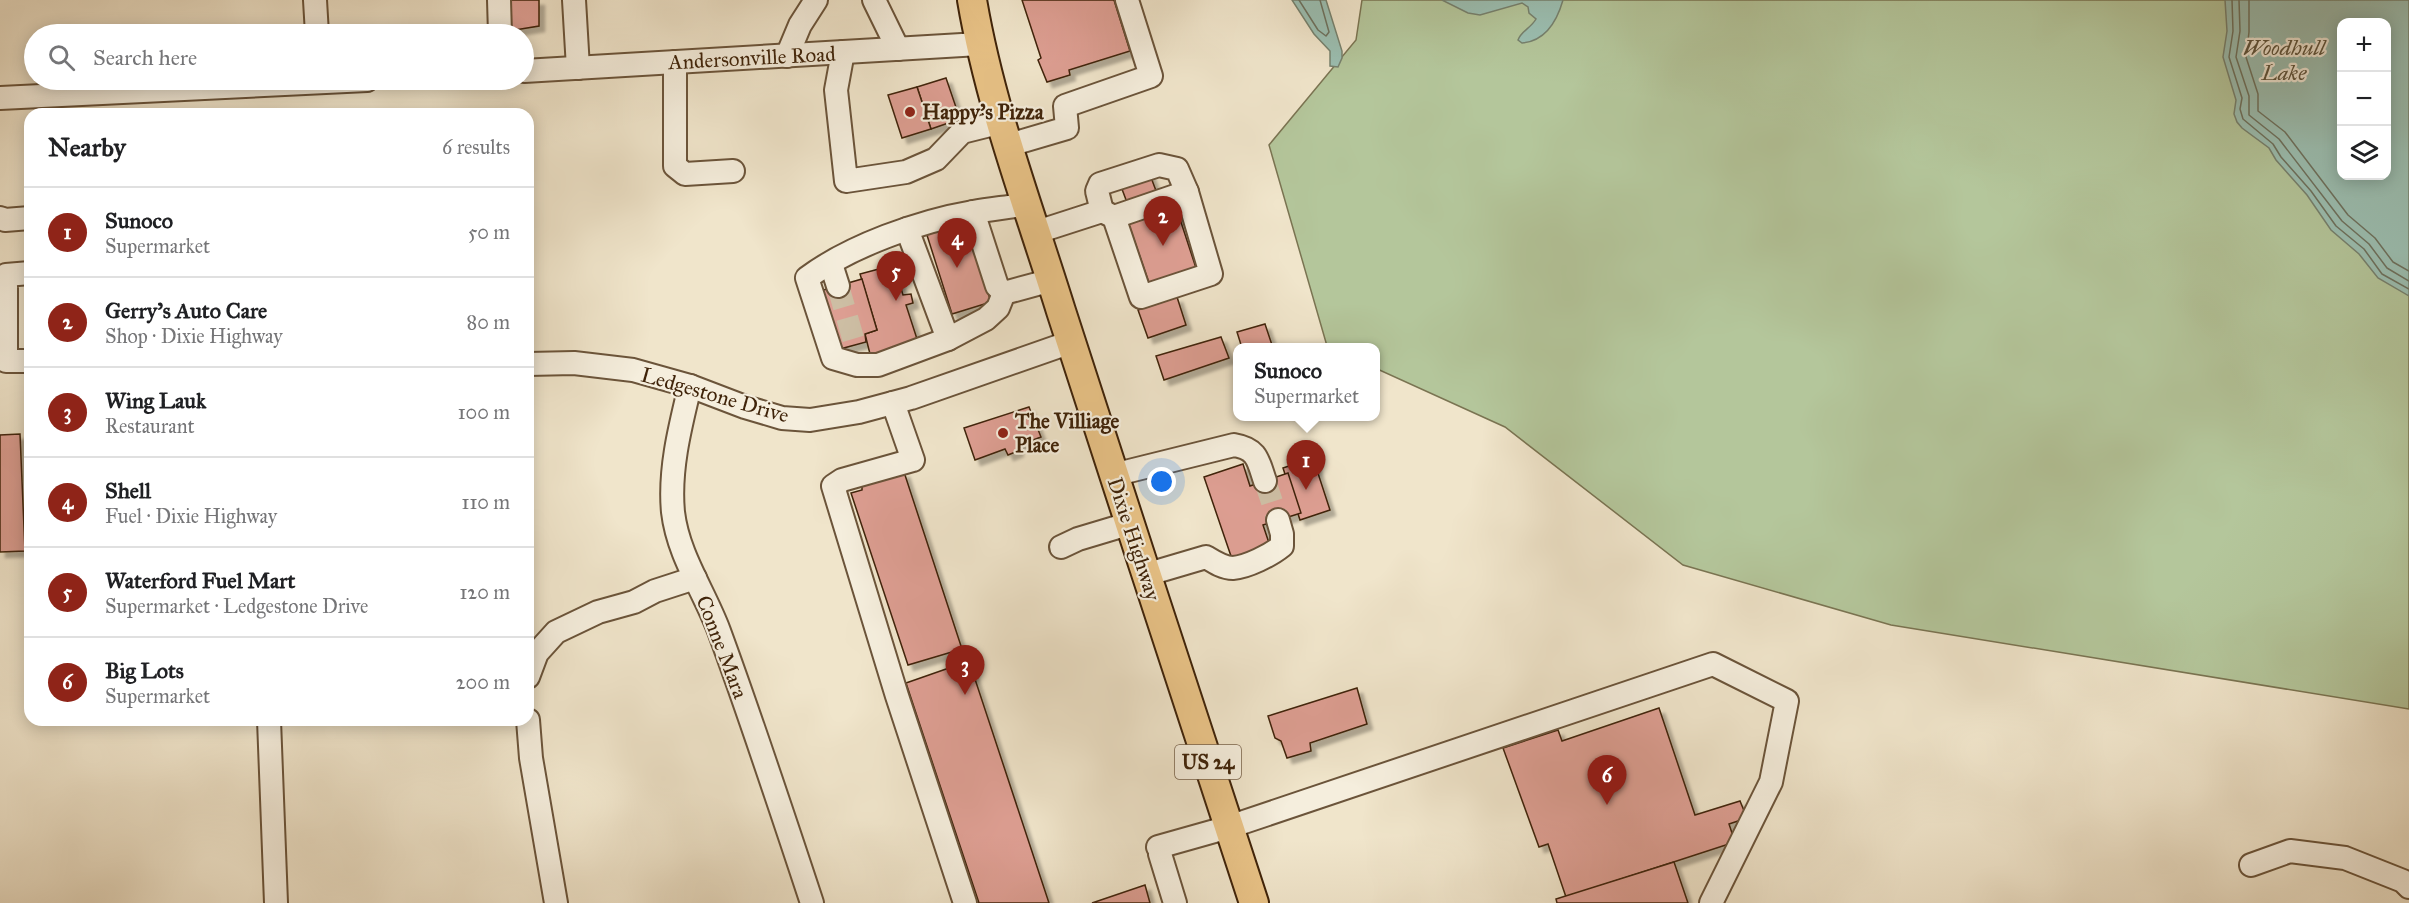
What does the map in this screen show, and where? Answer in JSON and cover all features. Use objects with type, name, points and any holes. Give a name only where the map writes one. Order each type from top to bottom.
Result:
[{"type":"main road","name":"Dixie Highway","points":[[972,0],[980,44],[1071,342],[1128,524],[1254,903]]},
{"type":"street","points":[[315,0],[316,24]]},
{"type":"street","points":[[499,0],[500,24]]},
{"type":"street","points":[[574,0],[578,68]]},
{"type":"street","points":[[788,56],[800,25],[816,0]]},
{"type":"street","points":[[874,0],[898,49]]},
{"type":"street","points":[[843,52],[836,90],[846,181],[906,172],[936,159],[962,132],[1006,133],[1067,128],[1065,106],[1151,76],[1127,0]]},
{"type":"street","name":"Andersonville Road","points":[[534,70],[980,44]]},
{"type":"street","points":[[675,62],[675,166],[685,174],[734,171]]},
{"type":"street","points":[[0,98],[66,104],[220,90]]},
{"type":"street","points":[[1159,165],[1177,169],[1187,192],[1212,274],[1141,297],[1108,214],[1097,191],[1100,184],[1159,165]]},
{"type":"street","points":[[1037,232],[1187,192]]},
{"type":"street","points":[[1004,293],[998,308],[986,320],[948,339],[878,365],[858,355],[832,358],[807,278],[820,268],[850,252],[907,229],[973,212],[1028,204]]},
{"type":"street","points":[[973,212],[997,286],[1004,293]]},
{"type":"street","points":[[0,218],[5,220],[24,218]]},
{"type":"street","points":[[907,229],[948,339]]},
{"type":"street","points":[[831,264],[838,286]]},
{"type":"street","points":[[24,274],[6,275],[6,361],[24,361]]},
{"type":"street","points":[[1004,293],[1052,280]]},
{"type":"street","name":"Ledgestone Drive","points":[[534,364],[574,363],[633,370],[690,386],[782,418],[810,420],[832,418],[893,403],[1071,342]]},
{"type":"street","name":"Conne Mara","points":[[690,386],[679,432],[674,471],[673,512],[679,540],[686,561],[718,630],[812,903]]},
{"type":"street","points":[[893,403],[913,460],[842,480],[833,486],[897,696],[965,903]]},
{"type":"street","points":[[1113,476],[1234,445],[1246,447],[1256,456],[1265,481]]},
{"type":"street","points":[[1145,575],[1206,557],[1220,565],[1234,568],[1271,556],[1282,546],[1282,534],[1278,520]]},
{"type":"street","points":[[1061,547],[1078,539],[1128,524]]},
{"type":"street","points":[[534,660],[537,652],[556,632],[598,612],[634,602],[655,591],[695,578]]},
{"type":"street","points":[[1175,903],[1159,850],[1713,664],[1786,701],[1772,782],[1711,903]]},
{"type":"street","points":[[269,726],[276,903]]},
{"type":"street","points":[[528,726],[531,758],[556,903]]},
{"type":"street","points":[[2251,865],[2290,851],[2345,858],[2403,881],[2409,887]]},
{"type":"green space","points":[[1362,0],[2409,0],[2409,709],[1891,625],[1683,565],[1505,427],[1380,370],[1380,343],[1326,343],[1269,145],[1356,40]]},
{"type":"water","points":[[1292,0],[1326,0],[1342,51],[1338,67],[1330,66],[1330,51],[1314,34]]},
{"type":"water","points":[[1442,0],[1563,0],[1549,29],[1538,38],[1522,43],[1518,40],[1519,37],[1536,19],[1529,13],[1528,7],[1522,3],[1480,15],[1468,13]]},
{"type":"water","name":"Woodhull Lake","points":[[2225,0],[2409,0],[2409,296],[2378,278],[2359,254],[2331,230],[2307,195],[2276,160],[2269,148],[2237,122],[2234,114],[2236,100],[2223,57],[2227,31]]},
{"type":"building","points":[[503,0],[539,0],[539,26],[504,24]]},
{"type":"building","points":[[1022,0],[1114,0],[1130,51],[1069,70],[1070,75],[1047,82],[1038,60],[1041,58]]},
{"type":"building","points":[[946,78],[960,119],[931,129],[917,87]]},
{"type":"building","name":"Happy's Pizza","points":[[917,87],[931,129],[902,138],[888,95]]},
{"type":"building","points":[[1144,159],[1158,196],[1128,205],[1114,168]]},
{"type":"building","points":[[1176,207],[1197,271],[1150,286],[1128,222]]},
{"type":"building","points":[[965,220],[991,302],[952,314],[926,232]]},
{"type":"building","points":[[894,265],[903,295],[911,294],[913,303],[906,305],[918,342],[871,358],[865,334],[877,330],[860,274]]},
{"type":"building","points":[[862,279],[877,330],[865,334],[866,342],[840,349],[820,291]]},
{"type":"building","points":[[1177,297],[1186,325],[1148,338],[1138,310]]},
{"type":"building","points":[[1265,324],[1271,343],[1240,343],[1237,332]]},
{"type":"building","points":[[1221,337],[1229,358],[1164,380],[1156,356]]},
{"type":"building","name":"The Villiage Place","points":[[1029,407],[1041,437],[1017,446],[1018,451],[1008,455],[1005,449],[975,460],[964,428]]},
{"type":"building","points":[[20,434],[24,551],[0,552],[0,435]]},
{"type":"building","points":[[1313,458],[1330,510],[1300,520],[1283,468]]},
{"type":"building","points":[[1243,464],[1250,486],[1288,473],[1301,513],[1263,525],[1270,546],[1232,559],[1204,477]]},
{"type":"building","points":[[904,472],[962,649],[908,665],[851,493],[862,490],[862,485]]},
{"type":"building","points":[[969,661],[1049,903],[979,903],[906,683]]},
{"type":"building","points":[[1357,688],[1367,724],[1310,743],[1311,751],[1287,758],[1281,741],[1275,738],[1268,716]]},
{"type":"building","points":[[1659,708],[1695,815],[1740,801],[1747,818],[1729,824],[1735,842],[1566,897],[1548,844],[1539,847],[1503,748],[1558,730],[1562,741]]},
{"type":"building","points":[[1674,862],[1688,903],[1557,903],[1556,899]]},
{"type":"building","points":[[1145,885],[1150,903],[1092,903]]},
{"type":"tunnel","points":[[838,286],[855,345]]},
{"type":"tunnel","points":[[1265,481],[1278,520]]},
{"type":"place","name":"Happy's Pizza","points":[[910,112]]},
{"type":"place","name":"Gerry's Auto Care","points":[[1163,246]]},
{"type":"place","name":"Shell","points":[[957,268]]},
{"type":"place","name":"Waterford Fuel Mart","points":[[896,301]]},
{"type":"place","name":"The Villiage Place","points":[[1003,433]]},
{"type":"place","name":"Sunoco","points":[[1306,490]]},
{"type":"place","name":"Wing Lauk","points":[[965,695]]},
{"type":"place","name":"Big Lots","points":[[1607,805]]}]
